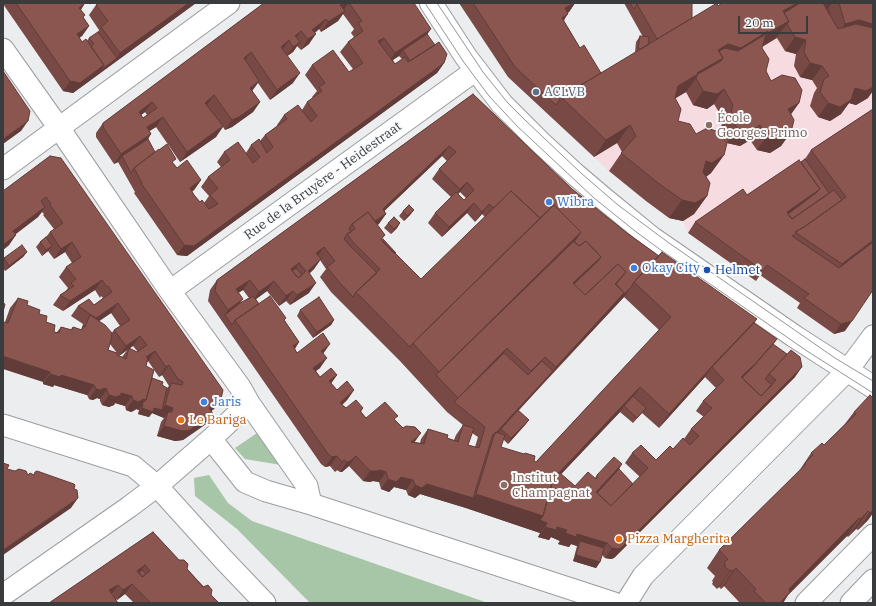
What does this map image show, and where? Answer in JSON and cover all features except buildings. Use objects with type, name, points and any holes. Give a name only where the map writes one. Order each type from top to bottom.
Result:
[{"type":"street","points":[[3,169],[229,3]]},
{"type":"street","points":[[431,3],[476,70],[502,104],[576,175],[632,222],[684,260],[794,336],[873,387]]},
{"type":"street","points":[[3,49],[59,128],[170,291],[240,387],[249,403],[307,486],[311,504]]},
{"type":"street","name":"Rue de la Bruyère - Heidestraat","points":[[170,291],[476,70]]},
{"type":"street","points":[[626,603],[643,576],[847,371],[873,336]]},
{"type":"street","points":[[3,595],[157,486],[211,439],[249,403]]},
{"type":"street","points":[[3,425],[133,466],[157,486],[265,603]]},
{"type":"street","points":[[211,439],[245,482],[266,491],[311,504],[614,603]]},
{"type":"street","points":[[806,603],[873,535]]},
{"type":"street","points":[[851,603],[873,580]]},
{"type":"shaded area","name":"École Georges Primo","points":[[722,3],[873,3],[873,116],[740,205],[688,233],[683,221],[669,218],[646,201],[609,171],[549,115],[596,86],[725,17]]},
{"type":"green space","points":[[260,431],[281,465],[245,459],[235,448]]},
{"type":"green space","points":[[209,475],[228,503],[252,521],[488,603],[310,603],[237,529],[195,496],[194,478]]},
{"type":"tram line","points":[[425,3],[463,61],[489,96],[517,126],[594,198],[658,248],[807,351],[873,393]]},
{"type":"tram line","points":[[437,3],[483,72],[507,102],[581,173],[618,205],[669,243],[835,358],[873,381]]},
{"type":"place","name":"ACLVB","points":[[536,92]]},
{"type":"place","name":"École Georges Primo","points":[[709,125]]},
{"type":"place","name":"Wibra","points":[[549,202]]},
{"type":"place","name":"Okay City","points":[[634,268]]},
{"type":"place","name":"Helmet","points":[[707,270]]},
{"type":"place","name":"Jaris","points":[[204,402]]},
{"type":"place","name":"Le Bariga","points":[[181,420]]},
{"type":"place","name":"Institut Champagnat","points":[[504,485]]},
{"type":"place","name":"Pizza Margherita","points":[[619,539]]}]
